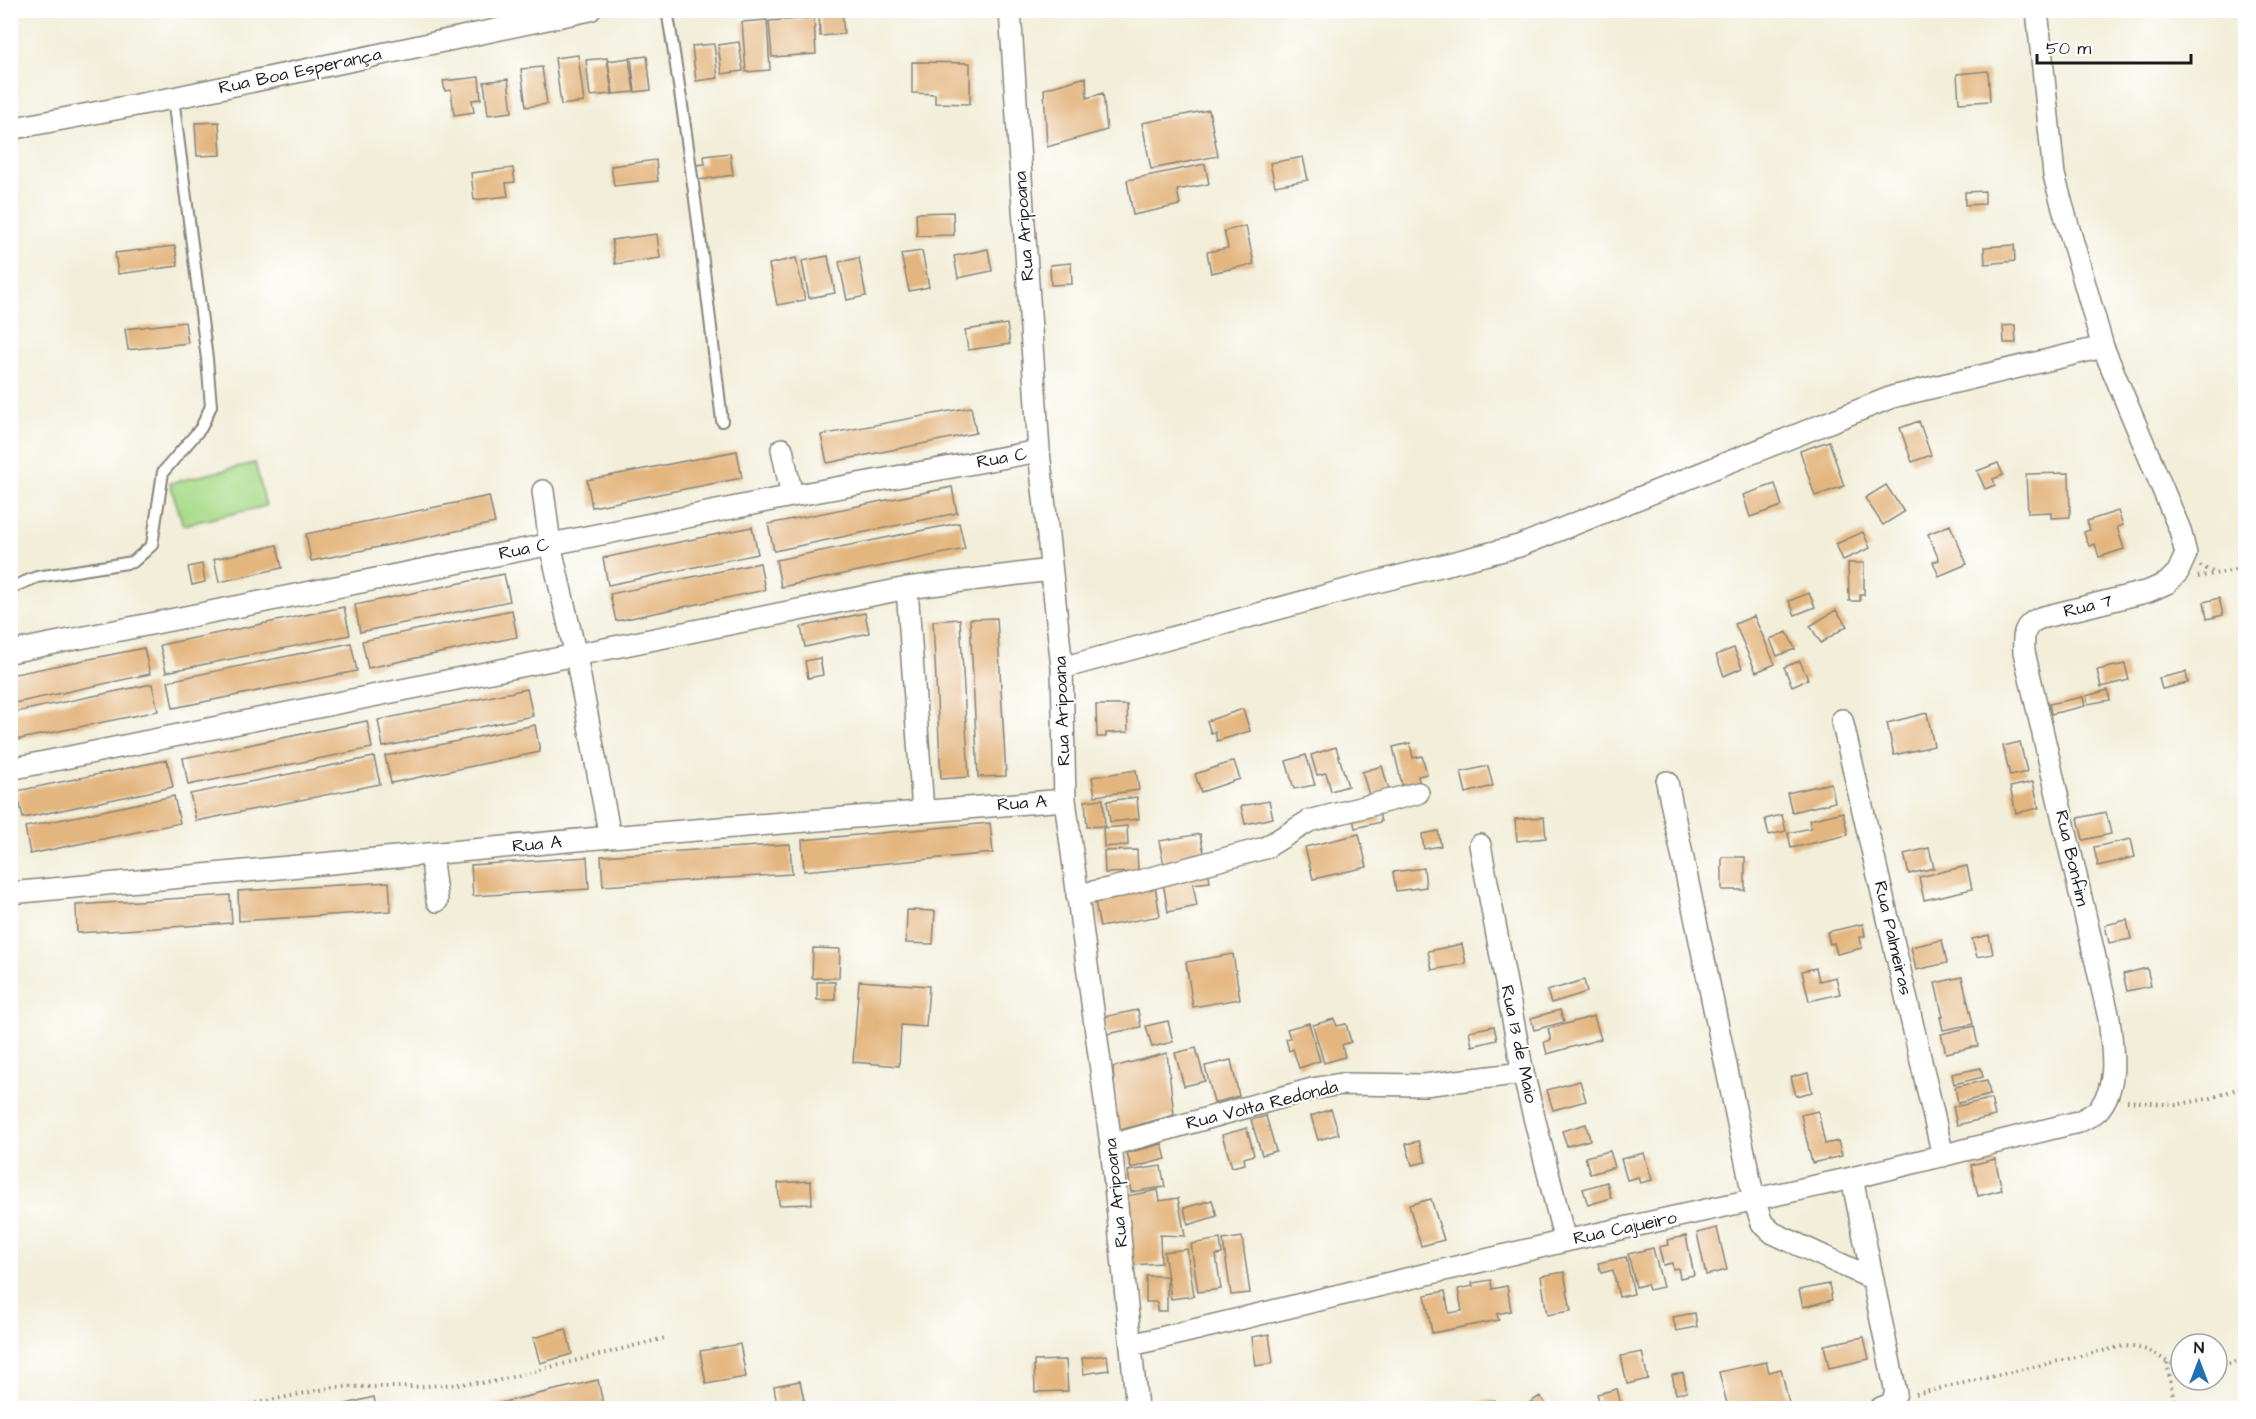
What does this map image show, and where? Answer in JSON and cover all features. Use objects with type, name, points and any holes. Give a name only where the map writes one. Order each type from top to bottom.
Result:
[{"type":"street","name":"Rua Boa Esperança","points":[[10,129],[173,98],[590,10]]},
{"type":"street","name":"Rua Aripoana","points":[[1010,10],[1039,451],[1062,668],[1065,800],[1111,1145],[1137,1408]]},
{"type":"street","points":[[2037,10],[2054,175],[2103,347],[2180,530],[2186,554],[2178,572],[2158,587]]},
{"type":"street","points":[[1062,668],[1357,587],[1519,546],[1892,397],[2103,347]]},
{"type":"street","points":[[782,449],[792,496]]},
{"type":"street","name":"Rua C","points":[[10,652],[792,496],[1039,451]]},
{"type":"street","points":[[543,491],[550,544],[576,656],[610,837]]},
{"type":"street","points":[[10,769],[907,588],[1050,570]]},
{"type":"street","name":"Rua 7","points":[[2029,624],[2040,618],[2158,587]]},
{"type":"street","points":[[907,588],[923,811]]},
{"type":"street","name":"Rua Bonfim","points":[[2029,624],[2023,638],[2024,652],[2109,1018],[2113,1067],[2109,1094]]},
{"type":"street","name":"Rua Palmeiras","points":[[1842,720],[1943,1156]]},
{"type":"street","points":[[1667,782],[1754,1200],[1762,1223],[1773,1233],[1873,1279]]},
{"type":"street","points":[[1077,895],[1113,888],[1265,848],[1309,821],[1418,793]]},
{"type":"street","name":"Rua A","points":[[10,893],[610,837],[1065,800]]},
{"type":"street","name":"Rua 13 de Maio","points":[[1480,845],[1523,1073],[1565,1241]]},
{"type":"street","points":[[431,854],[437,901]]},
{"type":"street","name":"Rua Volta Redonda","points":[[1111,1145],[1312,1089],[1341,1084],[1424,1085],[1523,1073]]},
{"type":"street","name":"Rua Cajueiro","points":[[1131,1346],[1565,1241],[1852,1178],[2078,1122],[2097,1111],[2109,1094]]},
{"type":"street","points":[[1852,1178],[1895,1386],[1888,1404]]},
{"type":"lane","points":[[667,10],[694,184],[722,421]]},
{"type":"lane","points":[[10,588],[37,577],[133,562],[152,545],[163,472],[201,428],[210,406],[207,359],[173,98]]},
{"type":"path","points":[[2158,587],[2246,568]]},
{"type":"path","points":[[2109,1094],[2131,1103],[2176,1105],[2211,1098],[2246,1086]]},
{"type":"path","points":[[232,1408],[335,1387],[411,1387],[492,1382],[665,1338]]},
{"type":"path","points":[[1888,1404],[2124,1346],[2152,1352],[2167,1363],[2175,1408]]},
{"type":"path","points":[[2229,1364],[2246,1360]]},
{"type":"green space","points":[[255,463],[266,506],[183,525],[170,483]]},
{"type":"building","points":[[819,10],[842,10],[844,34],[820,36]]},
{"type":"building","points":[[814,18],[816,54],[772,57],[769,21]]},
{"type":"building","points":[[767,20],[770,70],[746,72],[742,22]]},
{"type":"building","points":[[739,42],[743,71],[722,74],[718,45]]},
{"type":"building","points":[[714,44],[718,78],[696,81],[692,46]]},
{"type":"building","points":[[578,55],[584,102],[561,105],[555,58]]},
{"type":"building","points":[[647,56],[651,90],[635,92],[631,58]]},
{"type":"building","points":[[607,58],[612,94],[590,96],[586,60]]},
{"type":"building","points":[[629,58],[634,92],[613,94],[608,61]]},
{"type":"building","points":[[912,62],[970,63],[970,104],[935,103],[935,94],[912,93]]},
{"type":"building","points":[[542,67],[547,104],[526,107],[521,69]]},
{"type":"building","points":[[1988,71],[1990,101],[1959,103],[1957,74]]},
{"type":"building","points":[[479,77],[481,99],[472,100],[474,112],[454,115],[451,90],[445,91],[443,81]]},
{"type":"building","points":[[1086,77],[1087,98],[1103,93],[1107,130],[1047,147],[1044,89]]},
{"type":"building","points":[[508,79],[512,112],[488,115],[484,82]]},
{"type":"building","points":[[1209,110],[1218,156],[1151,169],[1142,123]]},
{"type":"building","points":[[219,122],[221,155],[197,156],[195,123]]},
{"type":"building","points":[[730,153],[733,175],[698,180],[696,165],[705,164],[704,156]]},
{"type":"building","points":[[1303,157],[1308,180],[1275,186],[1270,163]]},
{"type":"building","points":[[656,160],[658,181],[614,186],[611,166]]},
{"type":"building","points":[[1205,164],[1209,184],[1177,190],[1180,205],[1133,215],[1127,180]]},
{"type":"building","points":[[513,168],[515,182],[506,183],[508,196],[474,200],[471,173]]},
{"type":"building","points":[[1985,191],[1985,204],[1965,205],[1965,192]]},
{"type":"building","points":[[953,212],[954,235],[917,236],[916,213]]},
{"type":"building","points":[[1246,226],[1254,264],[1211,273],[1207,252],[1228,248],[1224,231]]},
{"type":"building","points":[[657,234],[660,258],[615,264],[612,240]]},
{"type":"building","points":[[2014,245],[2015,261],[1985,264],[1984,247]]},
{"type":"building","points":[[175,246],[178,266],[118,274],[115,253]]},
{"type":"building","points":[[988,249],[992,271],[958,278],[954,256]]},
{"type":"building","points":[[922,251],[929,287],[909,291],[901,254]]},
{"type":"building","points":[[828,256],[835,293],[809,298],[802,261]]},
{"type":"building","points":[[796,258],[805,300],[777,305],[769,264]]},
{"type":"building","points":[[859,258],[866,296],[847,300],[839,262]]},
{"type":"building","points":[[1071,263],[1072,284],[1051,285],[1050,265]]},
{"type":"building","points":[[185,322],[188,343],[128,350],[125,329]]},
{"type":"building","points":[[1007,324],[1010,344],[968,350],[965,330]]},
{"type":"building","points":[[2015,325],[2016,343],[2004,343],[2003,326]]},
{"type":"building","points":[[971,407],[976,433],[827,463],[821,435]]},
{"type":"building","points":[[1919,421],[1931,455],[1912,462],[1900,428]]},
{"type":"building","points":[[1829,441],[1844,486],[1815,496],[1800,451]]},
{"type":"building","points":[[737,451],[742,478],[592,507],[587,480]]},
{"type":"building","points":[[1998,463],[2003,475],[1993,479],[1995,485],[1985,489],[1977,471]]},
{"type":"building","points":[[2069,473],[2070,517],[2051,518],[2051,512],[2028,513],[2026,474]]},
{"type":"building","points":[[1775,484],[1782,506],[1750,517],[1743,495]]},
{"type":"building","points":[[1886,485],[1904,512],[1883,525],[1865,498]]},
{"type":"building","points":[[952,487],[957,513],[774,551],[768,524]]},
{"type":"building","points":[[489,496],[495,523],[311,561],[306,534]]},
{"type":"building","points":[[2118,511],[2123,525],[2117,527],[2124,549],[2099,557],[2095,544],[2089,546],[2084,532],[2090,530],[2087,521]]},
{"type":"building","points":[[959,523],[965,549],[781,587],[776,560]]},
{"type":"building","points":[[1950,525],[1967,564],[1939,576],[1933,562],[1939,560],[1928,534]]},
{"type":"building","points":[[752,527],[758,554],[608,585],[603,558]]},
{"type":"building","points":[[1863,532],[1870,548],[1843,560],[1836,544]]},
{"type":"building","points":[[277,545],[282,568],[219,582],[214,559]]},
{"type":"building","points":[[760,563],[765,590],[616,621],[610,594]]},
{"type":"building","points":[[1848,563],[1864,563],[1864,595],[1860,595],[1860,601],[1849,601]]},
{"type":"building","points":[[202,564],[205,582],[192,585],[188,567]]},
{"type":"building","points":[[504,574],[510,601],[360,632],[355,605]]},
{"type":"building","points":[[1809,593],[1815,607],[1795,615],[1789,601]]},
{"type":"building","points":[[2219,598],[2223,615],[2207,619],[2204,602]]},
{"type":"building","points":[[344,607],[350,635],[166,672],[160,645]]},
{"type":"building","points":[[512,610],[517,637],[368,668],[362,641]]},
{"type":"building","points":[[1836,610],[1847,626],[1821,643],[1810,626]]},
{"type":"building","points":[[865,613],[869,633],[805,647],[801,627]]},
{"type":"building","points":[[1754,616],[1775,664],[1756,672],[1735,624]]},
{"type":"building","points":[[997,618],[1006,776],[978,777],[970,619]]},
{"type":"building","points":[[960,619],[969,777],[941,779],[933,621]]},
{"type":"building","points":[[1787,632],[1795,649],[1777,656],[1770,639]]},
{"type":"building","points":[[351,643],[357,671],[173,708],[168,681]]},
{"type":"building","points":[[144,648],[150,674],[10,704],[10,675]]},
{"type":"building","points":[[1734,648],[1742,668],[1724,676],[1716,655]]},
{"type":"building","points":[[820,658],[823,675],[808,678],[805,661]]},
{"type":"building","points":[[1800,661],[1808,679],[1792,686],[1784,667]]},
{"type":"building","points":[[2125,664],[2129,680],[2101,687],[2097,670]]},
{"type":"building","points":[[2186,672],[2188,683],[2162,689],[2159,678]]},
{"type":"building","points":[[152,684],[158,711],[10,741],[10,713]]},
{"type":"building","points":[[527,689],[533,716],[383,747],[378,720]]},
{"type":"building","points":[[2108,690],[2110,700],[2088,704],[2086,696]]},
{"type":"building","points":[[2083,697],[2085,706],[2051,714],[2049,704]]},
{"type":"building","points":[[1096,705],[1127,705],[1128,732],[1106,733],[1106,737],[1097,737]]},
{"type":"building","points":[[1243,709],[1250,731],[1217,741],[1215,732],[1211,733],[1207,721]]},
{"type":"building","points":[[1927,713],[1934,746],[1894,755],[1887,723]]},
{"type":"building","points":[[367,721],[372,748],[188,785],[183,758]]},
{"type":"building","points":[[535,725],[540,752],[391,783],[385,756]]},
{"type":"building","points":[[2020,742],[2027,772],[2010,776],[2003,746]]},
{"type":"building","points":[[1410,743],[1413,758],[1422,756],[1427,774],[1418,776],[1420,785],[1403,789],[1393,747]]},
{"type":"building","points":[[1336,747],[1348,786],[1331,791],[1326,773],[1317,775],[1311,755]]},
{"type":"building","points":[[1306,755],[1315,785],[1294,789],[1286,761]]},
{"type":"building","points":[[374,757],[380,784],[196,821],[190,794]]},
{"type":"building","points":[[167,760],[173,787],[23,818],[17,791]]},
{"type":"building","points":[[1234,761],[1240,779],[1201,792],[1195,774]]},
{"type":"building","points":[[1382,766],[1389,790],[1369,795],[1362,772]]},
{"type":"building","points":[[1488,766],[1493,786],[1466,793],[1461,772]]},
{"type":"building","points":[[1136,770],[1139,790],[1095,796],[1092,777]]},
{"type":"building","points":[[2033,782],[2039,808],[2016,813],[2010,787]]},
{"type":"building","points":[[1831,783],[1835,802],[1792,812],[1787,793]]},
{"type":"building","points":[[174,796],[180,823],[30,854],[25,827]]},
{"type":"building","points":[[1137,797],[1139,819],[1110,822],[1107,801]]},
{"type":"building","points":[[1103,799],[1105,826],[1087,827],[1085,801]]},
{"type":"building","points":[[1269,801],[1273,818],[1245,824],[1241,806]]},
{"type":"building","points":[[1379,812],[1381,822],[1355,828],[1353,818]]},
{"type":"building","points":[[1843,812],[1848,835],[1791,848],[1788,833],[1811,828],[1809,820]]},
{"type":"building","points":[[2106,812],[2111,834],[2083,840],[2078,818]]},
{"type":"building","points":[[1782,815],[1786,831],[1769,835],[1765,819]]},
{"type":"building","points":[[1544,817],[1546,838],[1517,841],[1515,819]]},
{"type":"building","points":[[990,823],[993,853],[804,871],[802,840]]},
{"type":"building","points":[[1127,826],[1128,845],[1104,847],[1103,828]]},
{"type":"building","points":[[1438,831],[1441,846],[1424,849],[1422,834]]},
{"type":"building","points":[[1200,834],[1205,858],[1164,865],[1159,841]]},
{"type":"building","points":[[1359,834],[1367,867],[1313,879],[1305,847]]},
{"type":"building","points":[[2131,839],[2135,857],[2098,866],[2094,847]]},
{"type":"building","points":[[790,844],[792,874],[603,886],[601,856]]},
{"type":"building","points":[[1929,848],[1934,868],[1909,874],[1904,854]]},
{"type":"building","points":[[1137,850],[1138,872],[1105,873],[1104,851]]},
{"type":"building","points":[[587,857],[589,889],[473,896],[471,865]]},
{"type":"building","points":[[1722,857],[1745,857],[1745,890],[1722,890]]},
{"type":"building","points":[[1967,866],[1972,889],[1924,900],[1919,877]]},
{"type":"building","points":[[1424,868],[1426,887],[1396,891],[1393,872]]},
{"type":"building","points":[[1208,869],[1210,882],[1193,884],[1197,906],[1168,912],[1162,877]]},
{"type":"building","points":[[389,882],[391,911],[239,921],[238,891]]},
{"type":"building","points":[[1155,886],[1160,916],[1100,927],[1094,897]]},
{"type":"building","points":[[230,895],[232,923],[77,933],[76,905]]},
{"type":"building","points":[[907,910],[935,911],[933,944],[906,943]]},
{"type":"building","points":[[2127,920],[2131,939],[2109,943],[2105,925]]},
{"type":"building","points":[[1863,924],[1865,936],[1860,937],[1862,948],[1837,954],[1834,943],[1830,944],[1827,932]]},
{"type":"building","points":[[1989,935],[1993,954],[1977,957],[1972,939]]},
{"type":"building","points":[[1942,940],[1947,963],[1916,970],[1911,947]]},
{"type":"building","points":[[1462,944],[1466,964],[1432,970],[1428,951]]},
{"type":"building","points":[[813,948],[840,949],[839,978],[812,978]]},
{"type":"building","points":[[1233,954],[1240,999],[1193,1007],[1186,962]]},
{"type":"building","points":[[1816,968],[1819,981],[1836,977],[1840,994],[1809,1001],[1802,971]]},
{"type":"building","points":[[2147,968],[2151,986],[2127,991],[2123,974]]},
{"type":"building","points":[[1962,977],[1973,1024],[1943,1030],[1940,1017],[1943,1017],[1935,983]]},
{"type":"building","points":[[1584,980],[1587,992],[1551,1003],[1547,991]]},
{"type":"building","points":[[859,981],[929,986],[926,1027],[901,1025],[899,1066],[853,1062]]},
{"type":"building","points":[[817,982],[835,982],[835,1000],[817,1000]]},
{"type":"building","points":[[1138,1010],[1141,1027],[1107,1034],[1103,1017]]},
{"type":"building","points":[[1560,1010],[1564,1022],[1534,1030],[1531,1018]]},
{"type":"building","points":[[1594,1016],[1601,1039],[1547,1054],[1544,1042],[1551,1040],[1548,1029]]},
{"type":"building","points":[[1334,1019],[1337,1026],[1346,1024],[1351,1042],[1342,1045],[1345,1057],[1324,1063],[1313,1025]]},
{"type":"building","points":[[1168,1021],[1173,1042],[1152,1047],[1146,1026]]},
{"type":"building","points":[[1309,1023],[1320,1061],[1299,1068],[1293,1049],[1289,1051],[1286,1039],[1290,1038],[1287,1029]]},
{"type":"building","points":[[1494,1026],[1497,1040],[1472,1046],[1469,1031]]},
{"type":"building","points":[[1974,1026],[1978,1046],[1946,1053],[1941,1034]]},
{"type":"building","points":[[1196,1048],[1205,1081],[1184,1086],[1175,1053]]},
{"type":"building","points":[[1167,1053],[1174,1115],[1117,1131],[1113,1067]]},
{"type":"building","points":[[1231,1060],[1239,1096],[1214,1103],[1205,1066]]},
{"type":"building","points":[[1981,1068],[1983,1077],[1954,1084],[1952,1074]]},
{"type":"building","points":[[1808,1073],[1812,1092],[1796,1096],[1791,1077]]},
{"type":"building","points":[[1987,1080],[1990,1095],[1958,1103],[1955,1087]]},
{"type":"building","points":[[1580,1081],[1586,1101],[1553,1110],[1547,1090]]},
{"type":"building","points":[[1991,1099],[1995,1116],[1957,1125],[1953,1107]]},
{"type":"building","points":[[1331,1109],[1339,1134],[1318,1140],[1311,1116]]},
{"type":"building","points":[[1818,1111],[1825,1144],[1838,1141],[1842,1156],[1812,1163],[1801,1115]]},
{"type":"building","points":[[1266,1116],[1276,1151],[1262,1155],[1251,1120]]},
{"type":"building","points":[[1586,1124],[1590,1140],[1567,1146],[1562,1131]]},
{"type":"building","points":[[1247,1128],[1254,1155],[1244,1158],[1245,1164],[1232,1167],[1222,1135]]},
{"type":"building","points":[[1419,1141],[1426,1162],[1412,1165],[1406,1144]]},
{"type":"building","points":[[1162,1144],[1166,1159],[1131,1168],[1127,1153]]},
{"type":"building","points":[[1610,1151],[1615,1167],[1590,1174],[1585,1157]]},
{"type":"building","points":[[1644,1153],[1652,1180],[1640,1183],[1638,1177],[1627,1180],[1621,1159]]},
{"type":"building","points":[[1995,1159],[2002,1190],[1978,1196],[1971,1165]]},
{"type":"building","points":[[1161,1166],[1165,1187],[1131,1192],[1128,1171]]},
{"type":"building","points":[[811,1181],[812,1204],[779,1205],[778,1183]]},
{"type":"building","points":[[1607,1182],[1611,1198],[1588,1205],[1583,1189]]},
{"type":"building","points":[[1158,1190],[1160,1201],[1178,1198],[1185,1236],[1160,1235],[1161,1263],[1133,1265],[1127,1196]]},
{"type":"building","points":[[1431,1199],[1444,1240],[1421,1246],[1409,1205]]},
{"type":"building","points":[[1212,1200],[1217,1216],[1188,1225],[1184,1208]]},
{"type":"building","points":[[1717,1228],[1727,1270],[1706,1275],[1697,1233]]},
{"type":"building","points":[[1686,1236],[1694,1275],[1680,1278],[1678,1268],[1673,1269],[1672,1263],[1663,1265],[1659,1247],[1668,1245],[1667,1240]]},
{"type":"building","points":[[1242,1237],[1250,1293],[1231,1295],[1223,1240]]},
{"type":"building","points":[[1220,1239],[1222,1254],[1216,1255],[1221,1289],[1198,1292],[1191,1244]]},
{"type":"building","points":[[1653,1248],[1663,1287],[1649,1290],[1647,1284],[1636,1287],[1628,1254]]},
{"type":"building","points":[[1187,1249],[1194,1296],[1171,1299],[1164,1252]]},
{"type":"building","points":[[1626,1257],[1634,1294],[1619,1297],[1613,1270],[1601,1273],[1598,1263]]},
{"type":"building","points":[[1564,1272],[1571,1311],[1547,1315],[1541,1276]]},
{"type":"building","points":[[1146,1276],[1167,1276],[1167,1311],[1157,1311],[1157,1302],[1146,1302]]},
{"type":"building","points":[[1491,1280],[1492,1289],[1507,1286],[1511,1311],[1497,1314],[1499,1320],[1432,1333],[1425,1295],[1445,1291],[1449,1313],[1462,1311],[1458,1289],[1473,1286],[1472,1283]]},
{"type":"building","points":[[1829,1284],[1832,1300],[1803,1307],[1799,1290]]},
{"type":"building","points":[[1695,1313],[1697,1327],[1676,1331],[1673,1317]]},
{"type":"building","points":[[566,1329],[572,1354],[540,1363],[533,1338]]},
{"type":"building","points":[[1269,1334],[1273,1363],[1256,1366],[1252,1337]]},
{"type":"building","points":[[1864,1337],[1869,1359],[1829,1368],[1824,1345]]},
{"type":"building","points":[[740,1344],[746,1377],[706,1384],[700,1351]]},
{"type":"building","points":[[1642,1352],[1648,1379],[1627,1384],[1621,1356]]},
{"type":"building","points":[[1107,1355],[1109,1370],[1084,1374],[1082,1358]]},
{"type":"building","points":[[1066,1360],[1068,1391],[1035,1392],[1034,1361]]},
{"type":"building","points":[[1766,1362],[1769,1372],[1781,1369],[1790,1408],[1728,1408],[1719,1372]]},
{"type":"building","points":[[1683,1373],[1687,1392],[1676,1394],[1672,1375]]},
{"type":"building","points":[[598,1380],[604,1408],[478,1408]]},
{"type":"building","points":[[800,1381],[804,1400],[777,1405],[774,1386]]},
{"type":"building","points":[[1617,1389],[1622,1408],[1601,1408],[1597,1394]]},
{"type":"building","points":[[1540,1396],[1549,1408],[1521,1408]]},
{"type":"building","points":[[374,1397],[376,1408],[330,1408]]},
{"type":"building","points":[[1494,1400],[1496,1408],[1471,1408],[1471,1404]]}]
